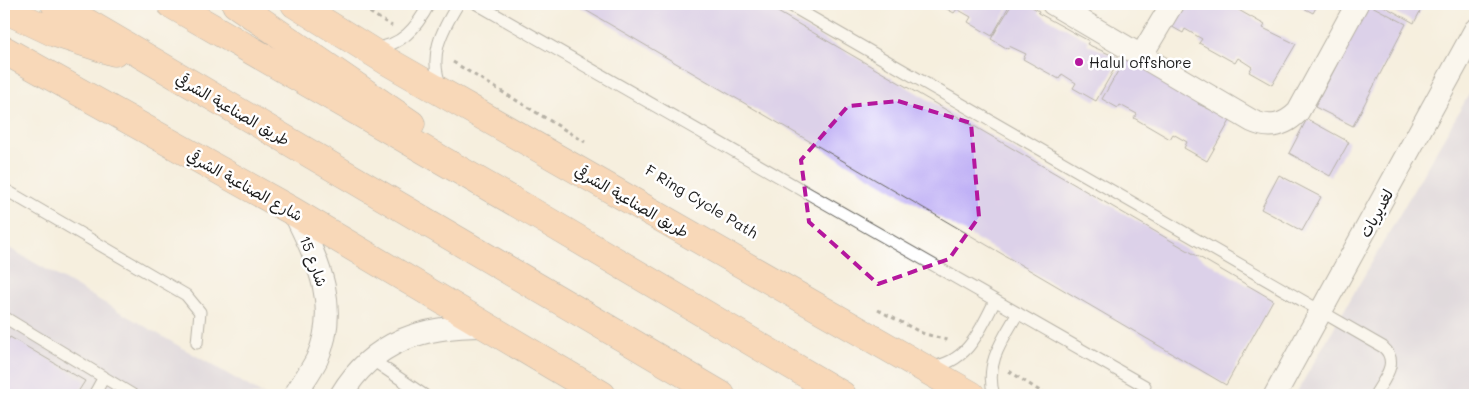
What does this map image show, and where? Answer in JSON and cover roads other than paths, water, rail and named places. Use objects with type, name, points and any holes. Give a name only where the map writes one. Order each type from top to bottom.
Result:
[{"type":"main road","name":"طريق الصناعية الشرقي","points":[[55,4],[721,395]]},
{"type":"main road","points":[[171,4],[527,209],[842,395]]},
{"type":"main road","points":[[236,4],[371,96],[527,209]]},
{"type":"main road","name":"طريق الصناعية الشرقي","points":[[296,4],[445,94],[971,395]]},
{"type":"main road","points":[[4,9],[55,32],[165,69]]},
{"type":"main road","name":"شارع الصناعية الشرقي","points":[[4,50],[294,212],[484,326]]},
{"type":"main road","points":[[484,326],[602,395]]},
{"type":"main road","points":[[812,378],[859,395]]},
{"type":"street","points":[[1053,4],[1252,121],[1268,126],[1276,126],[1292,118],[1298,112],[1357,4]]},
{"type":"street","points":[[1141,56],[1172,4]]},
{"type":"street","name":"لغديريات","points":[[1275,395],[1475,30]]},
{"type":"street","name":"شارع 15","points":[[294,212],[321,271],[326,296],[326,318],[319,352],[295,395]]},
{"type":"street","points":[[341,395],[349,383],[371,360],[397,341],[425,331],[450,326],[484,326]]},
{"type":"lane","points":[[366,48],[387,45],[407,35],[415,28],[429,4]]},
{"type":"lane","points":[[445,94],[437,74],[436,52],[442,31],[458,4]]},
{"type":"lane","points":[[477,4],[1145,386]]},
{"type":"lane","points":[[788,4],[1323,310],[1388,351],[1392,365],[1375,395]]},
{"type":"lane","points":[[4,189],[186,295],[200,312],[197,343]]},
{"type":"lane","points":[[922,367],[943,365],[970,347],[995,301]]},
{"type":"lane","points":[[994,395],[991,382],[993,360],[1018,313]]},
{"type":"lane","points":[[4,317],[133,395]]},
{"type":"lane","points":[[371,360],[424,395]]},
{"type":"lane","points":[[94,395],[104,377]]},
{"type":"place","name":"Halul offshore","points":[[1079,62]]}]
